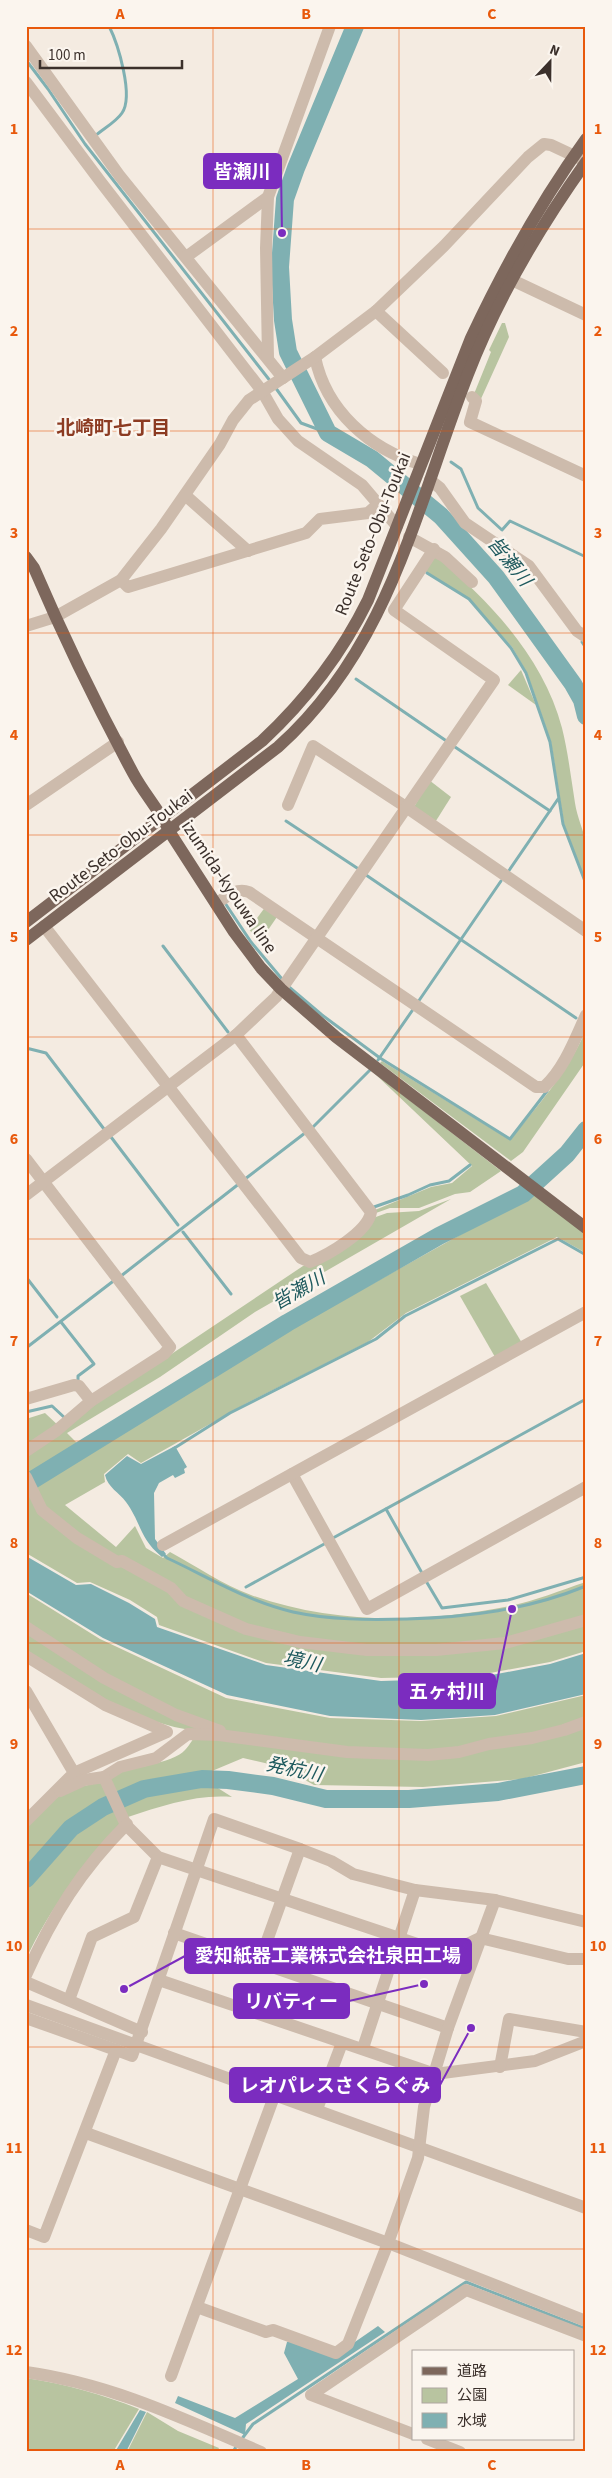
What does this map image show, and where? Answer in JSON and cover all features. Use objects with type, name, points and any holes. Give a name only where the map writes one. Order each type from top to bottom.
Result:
[{"type":"main road","name":"Route Seto-Obu-Toukai","points":[[26,940],[278,747],[321,703],[361,647],[376,620],[410,534],[468,373],[497,308],[582,160],[586,139]]},
{"type":"main road","name":"Route Seto-Obu-Toukai","points":[[26,922],[262,741],[303,700],[326,672],[354,629],[368,600],[471,338],[489,299],[522,238],[582,160]]},
{"type":"main road","name":"izumida-kyouwa line","points":[[26,557],[34,568],[89,690],[134,775],[163,816],[169,831],[216,904],[252,955],[282,989],[330,1031],[510,1172],[586,1228]]},
{"type":"street","points":[[268,358],[266,248],[268,197],[330,26]]},
{"type":"street","points":[[26,46],[120,175],[283,378]]},
{"type":"street","points":[[26,82],[100,181],[264,390],[278,419],[298,441],[362,485],[377,505],[398,523]]},
{"type":"street","points":[[26,626],[55,617],[121,580],[185,494],[220,444],[233,420],[249,400],[312,360],[376,311],[407,283],[528,157],[544,144],[551,145],[582,160]]},
{"type":"street","points":[[186,257],[268,197]]},
{"type":"street","points":[[512,280],[586,314]]},
{"type":"street","points":[[376,311],[443,373]]},
{"type":"street","points":[[312,360],[328,395],[346,420],[380,447],[419,469]]},
{"type":"street","points":[[472,397],[476,401],[470,422],[586,476]]},
{"type":"street","points":[[430,482],[440,488],[465,523],[530,566],[577,631],[586,637]]},
{"type":"street","points":[[185,494],[248,551]]},
{"type":"street","points":[[121,580],[128,587],[306,533],[320,519],[368,513],[377,505]]},
{"type":"street","points":[[410,534],[434,549],[472,582]]},
{"type":"street","points":[[26,1195],[236,1035],[282,989],[494,680],[394,610],[434,549]]},
{"type":"street","points":[[26,806],[118,742]]},
{"type":"street","points":[[288,805],[313,746],[406,807],[586,931]]},
{"type":"street","points":[[216,904],[237,890],[242,889],[318,937],[536,1087],[544,1087],[550,1081],[571,1047],[586,1015]]},
{"type":"street","points":[[44,926],[170,1085],[305,1261],[319,1258],[343,1244],[370,1217],[369,1207],[236,1035]]},
{"type":"street","points":[[26,1159],[170,1347],[164,1354],[91,1401],[56,1432],[26,1450]]},
{"type":"street","points":[[163,1545],[586,1312]]},
{"type":"street","points":[[26,1399],[74,1385],[79,1386],[91,1401]]},
{"type":"street","points":[[292,1474],[367,1609],[586,1487]]},
{"type":"street","points":[[26,1477],[39,1500],[42,1510],[77,1538],[117,1562],[122,1561],[171,1588],[183,1601],[246,1629],[300,1642],[367,1650],[436,1650],[505,1643],[586,1620]]},
{"type":"street","points":[[26,1627],[104,1678],[176,1715],[234,1736]]},
{"type":"street","points":[[26,1656],[105,1706],[167,1732],[234,1736],[348,1752],[428,1755],[459,1752],[489,1744],[532,1738],[586,1722]]},
{"type":"street","points":[[26,1691],[74,1773]]},
{"type":"street","points":[[26,1821],[74,1773],[167,1732]]},
{"type":"street","points":[[51,1795],[84,1780],[104,1777],[120,1767],[156,1758],[188,1734]]},
{"type":"street","points":[[104,1777],[126,1823],[158,1857],[447,1954],[480,1938],[568,1959],[586,1959]]},
{"type":"street","points":[[26,2018],[132,2056],[142,2032],[214,1818],[332,1861],[353,1874],[415,1890],[495,1900],[586,1922]]},
{"type":"street","points":[[26,1974],[46,1931],[70,1891],[98,1852],[126,1823]]},
{"type":"street","points":[[259,1963],[300,1849]]},
{"type":"street","points":[[70,2000],[92,1937],[134,1917],[158,1857]]},
{"type":"street","points":[[363,2048],[415,1890]]},
{"type":"street","points":[[197,2307],[266,2332],[273,2330],[336,2354],[348,2344],[388,2243],[418,2158],[424,2107],[448,2028],[495,1900]]},
{"type":"street","points":[[174,1934],[448,2028]]},
{"type":"street","points":[[159,1980],[435,2074],[535,2061],[586,2041]]},
{"type":"street","points":[[26,1982],[142,2032]]},
{"type":"street","points":[[26,2005],[586,2208]]},
{"type":"street","points":[[500,2067],[508,2019],[586,2032]]},
{"type":"street","points":[[317,2110],[342,2043]]},
{"type":"street","points":[[26,2230],[44,2237],[116,2050]]},
{"type":"street","points":[[171,2376],[241,2189],[274,2094]]},
{"type":"street","points":[[86,2132],[388,2243],[586,2321]]},
{"type":"street","points":[[472,2293],[477,2279]]},
{"type":"street","points":[[412,2434],[311,2395],[466,2290],[586,2336]]},
{"type":"street","points":[[26,2372],[67,2378],[130,2397],[261,2452]]},
{"type":"street","points":[[430,2440],[460,2452]]},
{"type":"green space","points":[[502,323],[505,323],[509,337],[480,401],[474,394],[491,352],[489,350]]},
{"type":"green space","points":[[433,558],[438,558],[458,575],[496,613],[529,655],[554,703],[562,728],[576,808],[586,844],[586,882],[564,824],[551,742],[527,673],[512,647],[469,599],[425,571]]},
{"type":"green space","points":[[521,670],[536,705],[508,685]]},
{"type":"green space","points":[[429,780],[451,797],[434,824],[413,809]]},
{"type":"green space","points":[[266,906],[279,914],[259,943],[249,929]]},
{"type":"green space","points":[[586,1030],[586,1061],[523,1152],[511,1161],[380,1063],[382,1061],[510,1140],[561,1074]]},
{"type":"green space","points":[[373,1072],[501,1171],[470,1192],[455,1194],[419,1208],[390,1208],[376,1213],[375,1210],[431,1187],[452,1183],[472,1166]]},
{"type":"green space","points":[[535,1193],[586,1231],[586,1253],[557,1237],[406,1313],[368,1342],[247,1403],[141,1463],[128,1454],[104,1474],[105,1482],[65,1505],[116,1547],[135,1526],[146,1548],[163,1558],[170,1552],[241,1591],[283,1605],[315,1612],[379,1618],[445,1616],[519,1604],[586,1582],[586,1651],[550,1662],[474,1676],[381,1678],[266,1663],[159,1625],[157,1617],[130,1600],[90,1582],[77,1583],[26,1553],[26,1493],[261,1346]]},
{"type":"green space","points":[[451,1199],[255,1312],[160,1377],[67,1433],[80,1446],[26,1475],[26,1419],[45,1413],[62,1429],[93,1404],[303,1266],[308,1266],[373,1218],[387,1213],[419,1211]]},
{"type":"green space","points":[[486,1283],[522,1343],[495,1357],[460,1296]]},
{"type":"green space","points":[[26,1593],[100,1639],[226,1698],[330,1718],[421,1721],[496,1716],[586,1695],[586,1762],[522,1779],[423,1787],[314,1785],[282,1767],[243,1758],[212,1771],[150,1782],[116,1793],[109,1777],[179,1755],[187,1748],[198,1731],[174,1727],[129,1711],[87,1689],[26,1651]]},
{"type":"green space","points":[[101,1783],[121,1824],[93,1856],[57,1904],[26,1959],[26,1826],[59,1796],[77,1788]]},
{"type":"green space","points":[[210,1783],[232,1797],[192,1799],[128,1817],[121,1803],[167,1790]]},
{"type":"green space","points":[[26,2378],[83,2390],[139,2409],[113,2452],[26,2452]]},
{"type":"green space","points":[[147,2412],[178,2431],[219,2448],[217,2452],[127,2452]]},
{"type":"water","points":[[175,1446],[187,1467],[184,1469],[185,1473],[175,1478],[173,1475],[159,1483],[154,1493],[155,1539],[166,1554],[162,1557],[149,1543],[131,1510],[114,1490],[105,1475],[127,1456],[141,1464]]},
{"type":"water","points":[[26,1556],[76,1585],[91,1584],[129,1603],[155,1619],[157,1627],[266,1665],[381,1681],[476,1678],[550,1664],[586,1653],[586,1694],[495,1715],[421,1720],[330,1716],[227,1695],[103,1638],[26,1591]]},
{"type":"water","points":[[378,2326],[385,2332],[246,2424],[245,2435],[175,2403],[178,2396],[235,2418],[298,2379],[284,2353],[287,2342],[296,2339],[339,2353]]},
{"type":"water","points":[[140,2410],[146,2412],[126,2452],[115,2452]]},
{"type":"waterway","points":[[95,136],[122,113],[125,105],[126,83],[117,45],[109,26]]},
{"type":"waterway","name":"皆瀬川","points":[[355,26],[285,199],[280,267],[283,320],[288,352],[328,433],[372,459],[441,516],[496,577],[573,684],[582,700],[586,716]]},
{"type":"waterway","points":[[26,60],[85,144],[271,382]]},
{"type":"waterway","points":[[275,387],[301,423],[328,433]]},
{"type":"waterway","points":[[451,462],[461,469],[478,508],[502,530],[510,521],[586,557]]},
{"type":"waterway","points":[[427,573],[469,599],[511,648],[526,673],[550,742],[563,824],[586,884]]},
{"type":"waterway","points":[[582,642],[586,648]]},
{"type":"waterway","points":[[356,679],[445,740]]},
{"type":"waterway","points":[[455,747],[550,811]]},
{"type":"waterway","points":[[508,872],[558,799]]},
{"type":"waterway","points":[[286,821],[357,868]]},
{"type":"waterway","points":[[366,875],[576,1018]]},
{"type":"waterway","points":[[418,1002],[501,881]]},
{"type":"waterway","points":[[225,903],[251,942],[282,979]]},
{"type":"waterway","points":[[163,946],[228,1032]]},
{"type":"waterway","points":[[289,987],[322,1015],[380,1058],[510,1139],[547,1091]]},
{"type":"waterway","points":[[378,1060],[414,1008]]},
{"type":"waterway","points":[[26,1048],[46,1053],[104,1129]]},
{"type":"waterway","points":[[313,1127],[370,1070]]},
{"type":"waterway","name":"皆瀬川","points":[[26,1484],[287,1323],[439,1236],[523,1194],[567,1154],[586,1130]]},
{"type":"waterway","points":[[245,1179],[305,1133]]},
{"type":"waterway","points":[[111,1137],[178,1225]]},
{"type":"waterway","points":[[374,1207],[430,1185],[449,1181],[470,1165]]},
{"type":"waterway","points":[[121,1276],[240,1183]]},
{"type":"waterway","points":[[183,1232],[231,1294]]},
{"type":"waterway","points":[[173,1449],[230,1413],[376,1339],[405,1316],[558,1239],[586,1255]]},
{"type":"waterway","points":[[26,1277],[57,1317]]},
{"type":"waterway","points":[[26,1348],[116,1279]]},
{"type":"waterway","points":[[61,1322],[94,1364],[78,1376],[78,1380]]},
{"type":"waterway","points":[[333,1538],[586,1399]]},
{"type":"waterway","points":[[26,1412],[52,1406],[66,1419]]},
{"type":"waterway","points":[[386,1509],[422,1573]]},
{"type":"waterway","points":[[246,1587],[326,1543]]},
{"type":"waterway","points":[[162,1553],[167,1558],[261,1602],[293,1612],[335,1618],[407,1619],[476,1614],[542,1601],[586,1586]]},
{"type":"waterway","points":[[426,1581],[442,1608],[508,1600],[586,1577]]},
{"type":"waterway","name":"発杭川","points":[[26,1879],[71,1828],[103,1807],[144,1789],[202,1779],[228,1780],[273,1786],[326,1799],[409,1799],[498,1792],[586,1775]]},
{"type":"waterway","points":[[241,2440],[253,2424],[466,2282],[586,2329]]},
{"type":"waterway","points":[[233,2452],[237,2445]]},
{"type":"place","name":"皆瀬川","points":[[282,233]]},
{"type":"place","name":"五ヶ村川","points":[[512,1609]]},
{"type":"place","name":"リバティー","points":[[424,1984]]},
{"type":"place","name":"愛知紙器工業株式会社泉田工場","points":[[124,1989]]},
{"type":"place","name":"レオパレスさくらぐみ","points":[[471,2028]]},
{"type":"district","name":"北崎町七丁目","points":[[113,428]]},
{"type":"water label","name":"境川","points":[[302,1662]]}]
